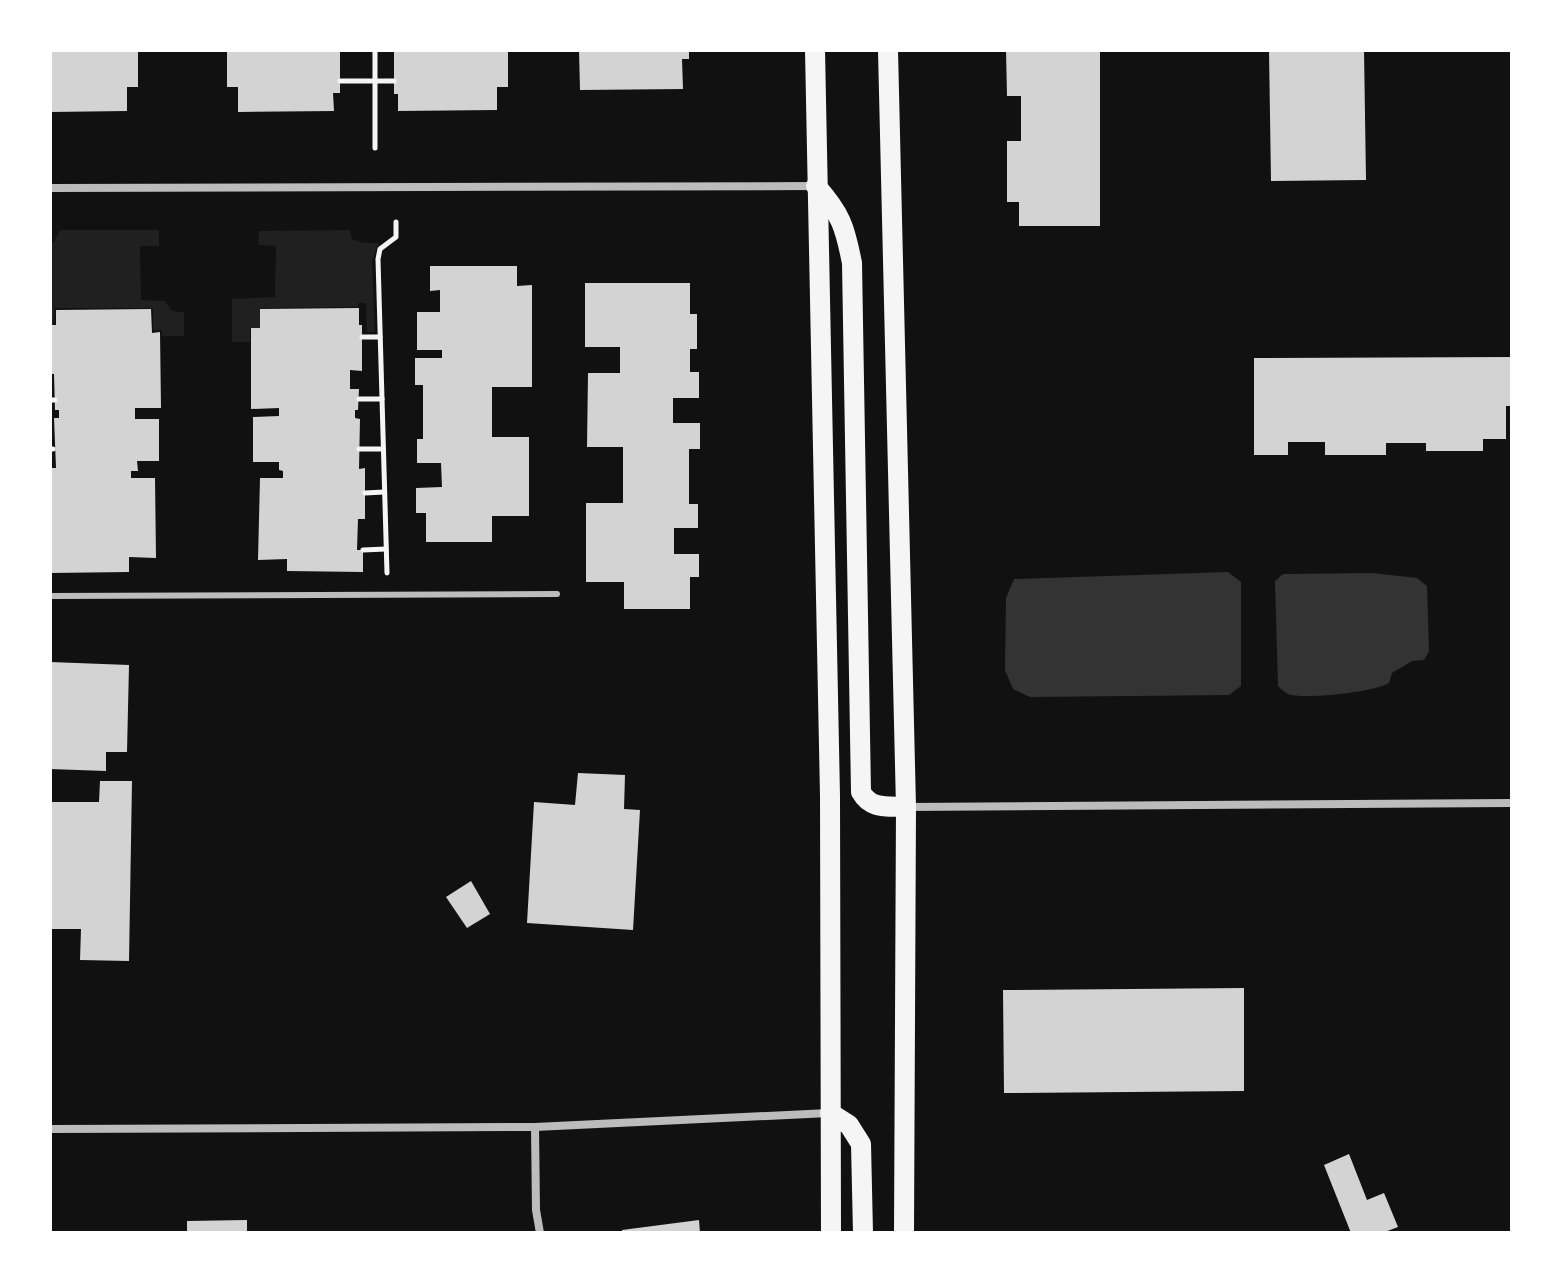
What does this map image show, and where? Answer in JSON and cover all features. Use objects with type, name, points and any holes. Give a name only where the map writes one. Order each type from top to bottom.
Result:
[{"type":"main road","points":[[815,50],[830,796],[831,1233]]},
{"type":"main road","points":[[888,50],[906,807],[904,1233]]},
{"type":"main road","points":[[816,186],[837,209],[852,263],[861,792],[867,802],[876,806],[906,807]]},
{"type":"main road","points":[[830,1113],[849,1125],[861,1144],[863,1233]]},
{"type":"street","points":[[50,188],[816,186]]},
{"type":"street","points":[[906,807],[1512,803]]},
{"type":"street","points":[[50,1129],[535,1127],[830,1113]]},
{"type":"street","points":[[535,1127],[536,1210],[540,1233]]},
{"type":"lane","points":[[50,596],[557,594]]},
{"type":"path","points":[[375,50],[375,148]]},
{"type":"path","points":[[340,81],[394,81]]},
{"type":"path","points":[[387,594],[378,259],[380,249],[396,237],[396,222]]},
{"type":"path","points":[[362,337],[380,337]]},
{"type":"path","points":[[359,399],[382,399]]},
{"type":"path","points":[[359,449],[383,449]]},
{"type":"path","points":[[365,493],[384,492]]},
{"type":"path","points":[[363,550],[386,549]]},
{"type":"shaded area","points":[[60,230],[159,230],[159,246],[140,246],[141,300],[165,301],[172,311],[184,312],[184,336],[162,336],[162,330],[153,330],[153,308],[55,308],[53,325],[50,325],[50,242],[54,242]]},
{"type":"shaded area","points":[[350,230],[352,239],[379,243],[372,260],[375,332],[367,332],[366,303],[358,303],[358,307],[260,308],[260,328],[250,328],[250,342],[232,342],[232,299],[275,297],[276,246],[258,245],[259,231]]},
{"type":"shaded area","points":[[1228,572],[1241,582],[1241,686],[1229,695],[1030,697],[1013,689],[1005,670],[1006,598],[1014,579]]},
{"type":"shaded area","points":[[1373,573],[1417,578],[1427,586],[1429,651],[1424,660],[1412,661],[1392,673],[1389,683],[1369,689],[1308,696],[1288,694],[1278,686],[1275,581],[1283,574]]},
{"type":"building","points":[[50,50],[138,50],[138,87],[127,87],[127,111],[50,112]]},
{"type":"building","points":[[227,50],[340,50],[340,93],[333,93],[334,111],[238,112],[238,87],[227,87]]},
{"type":"building","points":[[394,50],[508,50],[508,87],[497,87],[497,110],[398,111],[398,94],[394,94]]},
{"type":"building","points":[[579,50],[689,50],[689,59],[682,59],[683,89],[580,90]]},
{"type":"building","points":[[1006,50],[1100,50],[1100,226],[1019,226],[1019,202],[1007,202],[1007,141],[1021,141],[1021,96],[1007,96]]},
{"type":"building","points":[[1269,50],[1364,50],[1366,180],[1271,181]]},
{"type":"building","points":[[430,266],[517,266],[517,286],[532,285],[532,387],[492,387],[492,437],[529,437],[529,516],[492,516],[492,542],[426,542],[426,513],[416,513],[416,488],[442,487],[441,463],[417,463],[417,439],[423,439],[423,385],[415,385],[415,358],[442,358],[442,350],[417,350],[417,312],[440,312],[440,290],[430,291]]},
{"type":"building","points":[[585,283],[690,283],[690,314],[697,314],[697,349],[690,349],[690,372],[699,372],[699,398],[673,398],[673,423],[700,423],[700,449],[689,449],[689,504],[698,504],[698,528],[674,528],[674,554],[699,554],[699,577],[690,577],[690,609],[624,609],[624,582],[586,582],[586,503],[623,503],[623,447],[587,447],[588,373],[620,373],[620,347],[585,347]]},
{"type":"building","points":[[359,308],[362,371],[350,370],[350,389],[359,389],[355,418],[360,419],[359,469],[365,468],[365,519],[358,519],[357,550],[363,550],[363,572],[287,571],[287,559],[258,560],[260,478],[283,478],[283,471],[279,470],[279,462],[253,462],[253,417],[279,416],[279,408],[251,409],[251,328],[260,328],[260,309]]},
{"type":"building","points":[[151,309],[152,333],[160,332],[161,408],[135,408],[135,419],[159,419],[159,461],[137,461],[138,471],[131,471],[131,478],[155,478],[156,558],[129,557],[129,572],[50,573],[50,468],[56,468],[54,418],[59,418],[59,410],[55,410],[54,374],[50,374],[50,325],[56,325],[56,310]]},
{"type":"building","points":[[1512,357],[1512,406],[1506,406],[1506,439],[1483,439],[1483,451],[1426,451],[1426,443],[1386,443],[1386,455],[1325,455],[1325,442],[1288,442],[1288,455],[1254,455],[1254,358]]},
{"type":"building","points":[[50,662],[129,665],[127,752],[106,752],[106,771],[50,769]]},
{"type":"building","points":[[578,773],[625,775],[624,809],[640,810],[633,930],[527,923],[534,802],[575,805]]},
{"type":"building","points":[[100,781],[132,781],[129,961],[80,960],[81,929],[50,929],[50,802],[99,802]]},
{"type":"building","points":[[471,881],[490,914],[467,928],[446,897]]},
{"type":"building","points":[[1244,988],[1244,1091],[1004,1093],[1003,990]]},
{"type":"building","points":[[1349,1154],[1367,1200],[1384,1193],[1398,1227],[1382,1233],[1351,1233],[1324,1165]]},
{"type":"building","points":[[247,1220],[247,1233],[187,1233],[187,1221]]},
{"type":"building","points":[[699,1220],[700,1233],[622,1233],[622,1230]]}]
